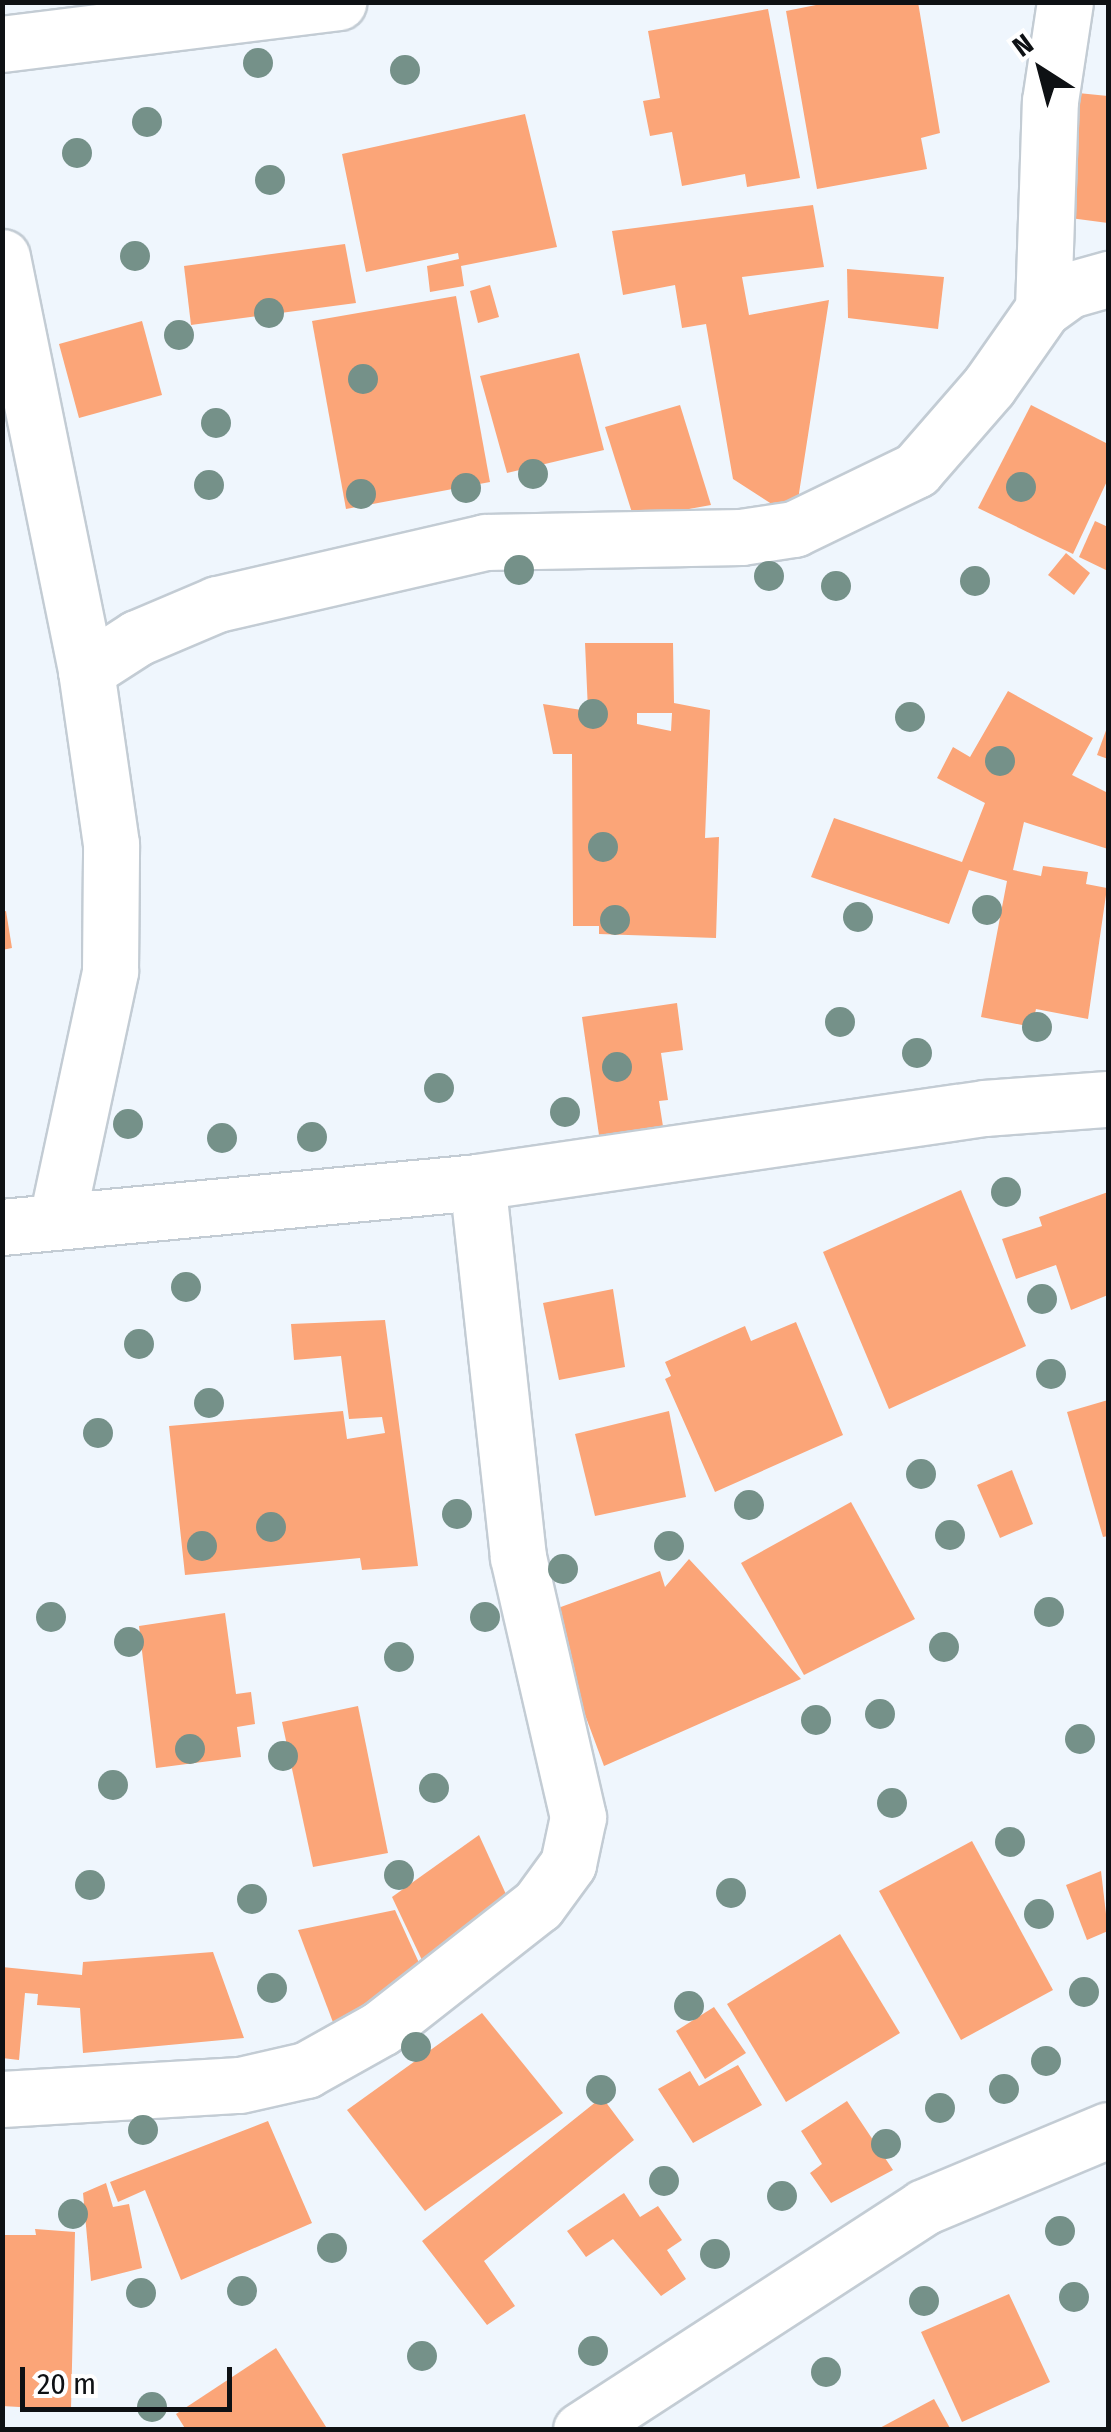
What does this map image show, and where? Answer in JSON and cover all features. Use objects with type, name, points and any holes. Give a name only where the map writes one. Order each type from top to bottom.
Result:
[{"type":"street","points":[[2,44],[338,2]]},
{"type":"street","points":[[1043,309],[1050,101],[1065,2]]},
{"type":"street","points":[[2,257],[86,671],[110,844],[110,971],[57,1219]]},
{"type":"street","points":[[86,671],[137,638],[218,604],[486,542],[741,537],[794,530],[916,470],[990,386],[1043,309],[1069,290],[1108,279]]},
{"type":"street","points":[[2,1227],[476,1182],[984,1108],[1108,1100]]},
{"type":"street","points":[[2,2099],[240,2085],[306,2070],[382,2028],[538,1904],[568,1864],[578,1817],[518,1558],[476,1182]]},
{"type":"street","points":[[580,2430],[924,2207],[1108,2130]]},
{"type":"building","points":[[831,2],[918,2],[940,133],[921,138],[927,169],[817,189],[786,11]]},
{"type":"building","points":[[768,9],[800,178],[747,187],[745,174],[682,186],[672,132],[650,136],[643,101],[660,98],[648,31]]},
{"type":"building","points":[[1078,93],[1108,96],[1108,223],[1070,218]]},
{"type":"building","points":[[525,114],[557,247],[461,266],[464,286],[430,292],[427,266],[459,259],[458,253],[366,272],[342,154]]},
{"type":"building","points":[[813,205],[824,267],[742,277],[749,315],[829,300],[795,519],[733,479],[706,324],[682,328],[675,285],[623,295],[612,231]]},
{"type":"building","points":[[345,244],[356,303],[191,325],[184,266]]},
{"type":"building","points":[[847,269],[944,277],[938,329],[848,318]]},
{"type":"building","points":[[490,285],[499,317],[478,323],[470,291]]},
{"type":"building","points":[[456,296],[490,482],[346,509],[312,321]]},
{"type":"building","points":[[142,321],[162,395],[79,418],[59,344]]},
{"type":"building","points":[[579,353],[604,450],[507,473],[480,376]]},
{"type":"building","points":[[680,405],[711,505],[634,519],[605,427]]},
{"type":"building","points":[[1031,405],[1108,444],[1108,479],[1073,554],[978,508]]},
{"type":"building","points":[[1095,521],[1108,527],[1108,571],[1079,557]]},
{"type":"building","points":[[1066,553],[1090,573],[1074,595],[1048,575]]},
{"type":"building","points":[[585,643],[673,643],[674,703],[710,710],[705,838],[719,837],[716,938],[599,934],[599,926],[573,926],[572,754],[553,754],[543,704],[588,711]],"holes":[[[637,713],[672,713],[671,731],[637,724]]]},
{"type":"building","points":[[1008,691],[1093,738],[1072,775],[1108,793],[1108,849],[1024,822],[1013,870],[1041,876],[1043,866],[1088,872],[1086,884],[1107,888],[1088,1019],[1036,1009],[1032,1027],[981,1017],[1007,881],[969,870],[949,924],[811,877],[834,818],[962,862],[985,803],[937,778],[953,747],[970,757]]},
{"type":"building","points":[[1108,725],[1108,759],[1097,755]]},
{"type":"building","points":[[6,911],[12,948],[2,950],[2,912]]},
{"type":"building","points":[[677,1003],[683,1050],[661,1053],[668,1100],[659,1101],[665,1139],[601,1149],[582,1017]]},
{"type":"building","points":[[961,1190],[1026,1346],[889,1409],[823,1252]]},
{"type":"building","points":[[1108,1192],[1108,1295],[1071,1310],[1056,1265],[1016,1279],[1002,1239],[1042,1226],[1039,1217]]},
{"type":"building","points":[[613,1289],[625,1367],[559,1380],[543,1303]]},
{"type":"building","points":[[385,1320],[418,1566],[362,1570],[360,1558],[185,1575],[169,1426],[343,1411],[347,1439],[385,1433],[382,1417],[349,1419],[341,1356],[294,1360],[291,1324]]},
{"type":"building","points":[[796,1322],[843,1435],[715,1492],[665,1379],[671,1376],[665,1362],[745,1326],[751,1341]]},
{"type":"building","points":[[1108,1400],[1108,1536],[1103,1537],[1067,1412]]},
{"type":"building","points":[[669,1411],[686,1497],[595,1516],[575,1434]]},
{"type":"building","points":[[1012,1470],[1033,1524],[1000,1538],[977,1485]]},
{"type":"building","points":[[851,1502],[915,1619],[804,1675],[741,1563]]},
{"type":"building","points":[[689,1559],[801,1679],[604,1766],[547,1612],[660,1571],[665,1587]]},
{"type":"building","points":[[225,1613],[236,1694],[251,1692],[255,1724],[237,1727],[241,1757],[156,1768],[139,1626]]},
{"type":"building","points":[[358,1706],[388,1853],[313,1867],[282,1722]]},
{"type":"building","points":[[479,1835],[515,1914],[430,1977],[392,1897]]},
{"type":"building","points":[[972,1841],[1053,1990],[961,2040],[879,1891]]},
{"type":"building","points":[[1101,1871],[1108,1931],[1087,1940],[1066,1885]]},
{"type":"building","points":[[395,1910],[425,1976],[339,2038],[298,1930]]},
{"type":"building","points":[[840,1934],[900,2033],[786,2102],[727,2004]]},
{"type":"building","points":[[213,1952],[244,2038],[83,2053],[80,2008],[37,2005],[38,1994],[25,1993],[19,2060],[2,2058],[2,1967],[82,1975],[83,1962]]},
{"type":"building","points":[[714,2007],[746,2053],[705,2079],[676,2031]]},
{"type":"building","points":[[482,2013],[563,2113],[425,2211],[347,2110]]},
{"type":"building","points":[[738,2065],[762,2105],[693,2143],[658,2089],[690,2071],[699,2086]]},
{"type":"building","points":[[602,2097],[634,2140],[484,2261],[515,2306],[487,2325],[422,2241]]},
{"type":"building","points":[[847,2101],[893,2170],[831,2203],[810,2173],[822,2164],[801,2131]]},
{"type":"building","points":[[268,2121],[312,2223],[181,2280],[145,2190],[118,2202],[110,2182]]},
{"type":"building","points":[[106,2183],[113,2207],[129,2204],[142,2268],[91,2281],[83,2193]]},
{"type":"building","points":[[624,2193],[640,2217],[658,2206],[682,2240],[667,2250],[686,2279],[661,2296],[613,2239],[586,2257],[567,2231]]},
{"type":"building","points":[[35,2229],[75,2232],[71,2410],[2,2406],[2,2235],[36,2235]]},
{"type":"building","points":[[1009,2294],[1050,2382],[962,2422],[921,2332]]},
{"type":"building","points":[[276,2348],[328,2430],[186,2430],[176,2414]]},
{"type":"building","points":[[934,2399],[951,2430],[876,2430]]}]
